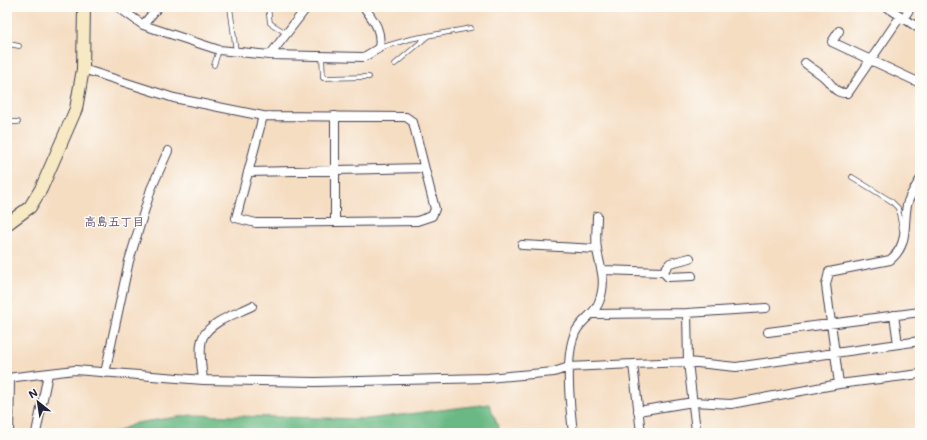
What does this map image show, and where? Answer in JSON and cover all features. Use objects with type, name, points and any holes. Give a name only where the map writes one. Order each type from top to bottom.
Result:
[{"type":"street","points":[[7,224],[30,207],[41,189],[76,109],[83,70],[84,7]]},
{"type":"street","points":[[118,7],[143,25],[219,50],[270,55],[364,58],[379,48],[380,37],[378,27],[364,7]]},
{"type":"street","points":[[143,25],[158,7]]},
{"type":"street","points":[[270,55],[307,7]]},
{"type":"street","points":[[887,7],[920,29]]},
{"type":"street","points":[[804,62],[827,79],[830,85],[843,93],[848,93],[910,7]]},
{"type":"street","points":[[839,31],[832,42],[920,83]]},
{"type":"street","points":[[83,70],[174,98],[263,116],[406,117],[413,122],[435,209],[432,216],[417,221],[256,223],[236,218],[263,116]]},
{"type":"street","points":[[336,116],[336,221]]},
{"type":"street","points":[[105,373],[129,261],[151,189],[168,151]]},
{"type":"street","points":[[248,172],[424,168]]},
{"type":"street","points":[[838,384],[826,284],[828,272],[890,260],[902,246],[905,235],[907,205],[910,195],[920,180]]},
{"type":"street","points":[[573,433],[569,355],[576,330],[593,314],[603,290],[603,270],[597,249],[597,216]]},
{"type":"street","points":[[522,245],[597,249]]},
{"type":"street","points":[[663,272],[670,263],[690,258]]},
{"type":"street","points":[[603,270],[663,272],[668,277],[692,276]]},
{"type":"street","points":[[203,380],[201,358],[202,338],[212,326],[252,306]]},
{"type":"street","points":[[593,314],[687,313],[766,308]]},
{"type":"street","points":[[768,332],[894,314],[920,312]]},
{"type":"street","points":[[687,313],[688,362],[696,431]]},
{"type":"street","points":[[894,314],[898,344]]},
{"type":"street","points":[[9,433],[9,378],[75,370],[203,380],[315,382],[434,380],[523,375],[554,372],[569,368],[633,364],[688,362],[736,367],[920,341]]},
{"type":"street","points":[[633,364],[641,433]]},
{"type":"street","points":[[36,433],[48,374]]},
{"type":"street","points":[[638,411],[693,402],[731,404],[838,384],[920,374]]},
{"type":"lane","points":[[230,7],[236,52]]},
{"type":"lane","points":[[268,7],[270,24],[287,34]]},
{"type":"lane","points":[[379,48],[428,36],[471,28]]},
{"type":"lane","points":[[395,64],[428,36]]},
{"type":"lane","points":[[7,49],[9,44],[19,46]]},
{"type":"lane","points":[[214,65],[219,50]]},
{"type":"lane","points":[[322,56],[323,78],[369,77]]},
{"type":"lane","points":[[7,122],[18,122]]},
{"type":"lane","points":[[852,176],[891,201],[898,208],[902,246]]},
{"type":"green space","points":[[489,404],[501,433],[114,433],[136,423],[191,415],[367,419]]},
{"type":"district","name":"高島五丁目","points":[[114,222]]}]
